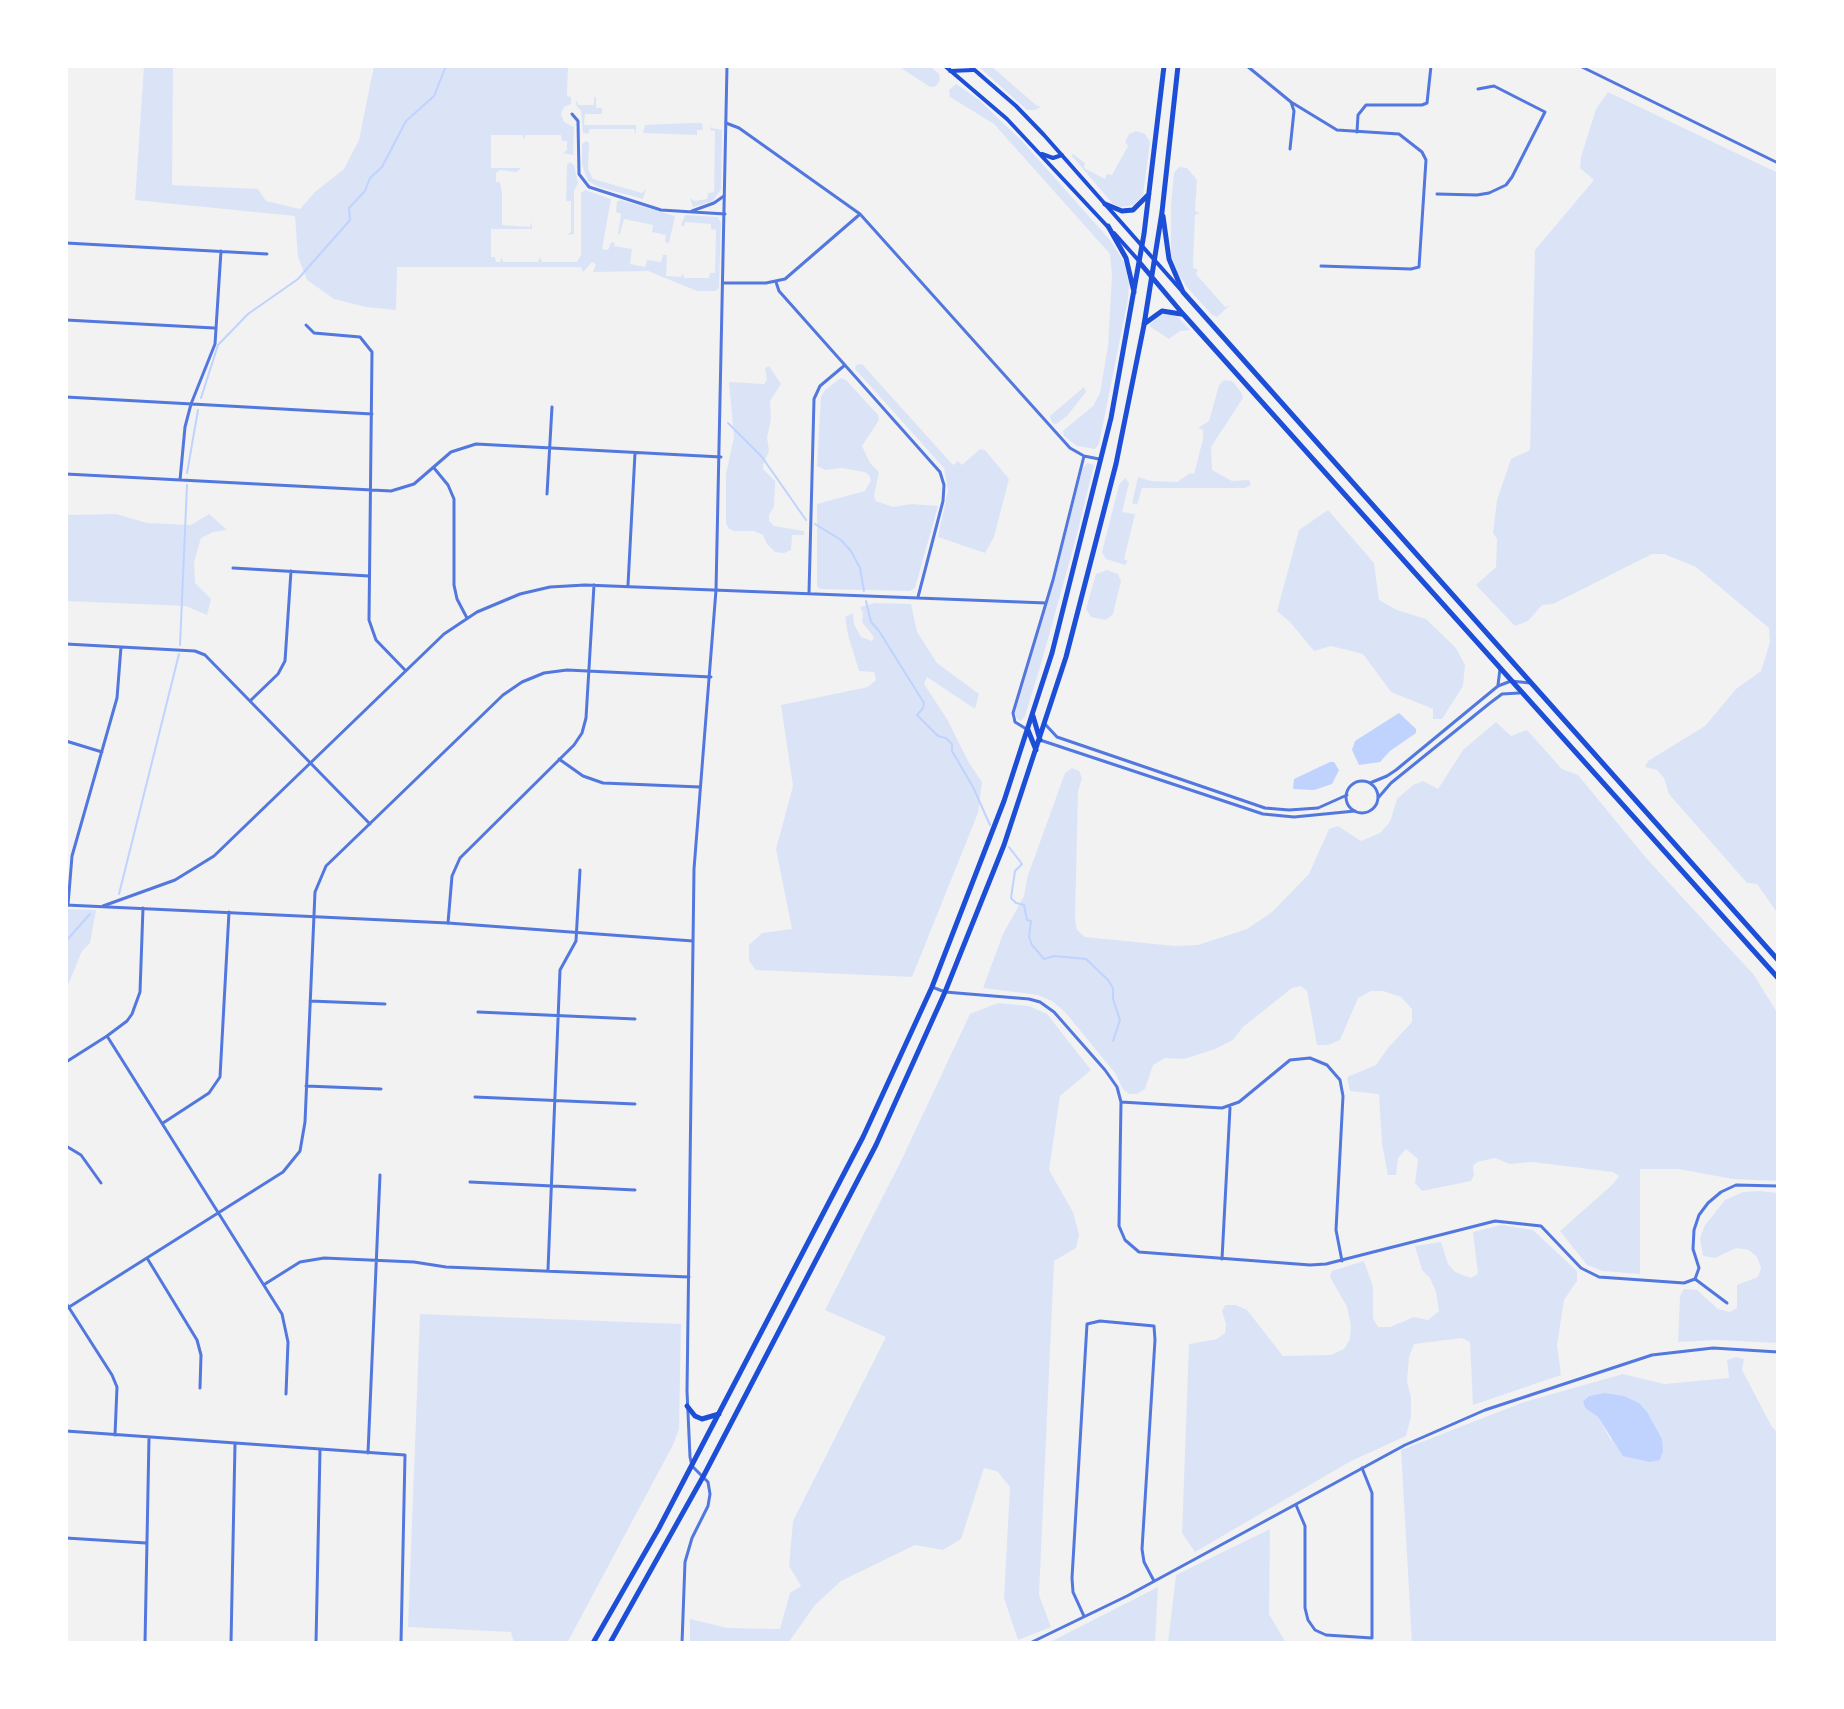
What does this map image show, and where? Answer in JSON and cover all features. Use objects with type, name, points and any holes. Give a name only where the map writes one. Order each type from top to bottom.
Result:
[{"type":"highway","points":[[610,1643],[704,1475],[897,1100],[988,886],[1045,724],[1084,592],[1116,464],[1144,325],[1162,212],[1178,66]]},
{"type":"highway","points":[[593,1643],[645,1555],[720,1414],[884,1094],[932,987],[990,840],[1033,715],[1066,604],[1102,460],[1135,295],[1164,69],[1177,75]]},
{"type":"highway","points":[[1105,204],[1122,211],[1132,210],[1150,193]]},
{"type":"highway","points":[[1162,212],[1169,259],[1183,292],[1778,960]]},
{"type":"highway","points":[[1108,226],[1126,258],[1135,295]]},
{"type":"highway","points":[[1140,262],[1183,314],[1778,978]]},
{"type":"highway","points":[[1144,325],[1162,311],[1183,314]]},
{"type":"highway","points":[[1102,460],[1116,464]]},
{"type":"highway","points":[[1033,715],[1040,740]]},
{"type":"highway","points":[[1028,730],[1036,751]]},
{"type":"highway","points":[[884,1094],[897,1100]]},
{"type":"highway","points":[[781,1296],[794,1302]]},
{"type":"highway","points":[[687,1406],[702,1419],[720,1414]]},
{"type":"main road","points":[[945,66],[1007,119],[1140,262]]},
{"type":"main road","points":[[970,66],[1016,106],[1183,292]]},
{"type":"main road","points":[[950,71],[976,70]]},
{"type":"main road","points":[[1040,154],[1053,158],[1062,155]]},
{"type":"street","points":[[682,1643],[687,1554],[710,1500],[710,1488],[704,1475],[692,1466],[687,1406],[695,840],[716,590],[727,66]]},
{"type":"street","points":[[1247,66],[1291,102],[1294,111],[1290,149]]},
{"type":"street","points":[[1357,132],[1359,111],[1366,105],[1427,103],[1431,66]]},
{"type":"street","points":[[1580,66],[1778,163]]},
{"type":"street","points":[[1437,194],[1477,195],[1506,185],[1545,112],[1494,86],[1478,89]]},
{"type":"street","points":[[1291,102],[1329,127],[1399,134],[1424,156],[1426,165],[1419,267],[1321,266]]},
{"type":"street","points":[[572,114],[578,121],[578,169],[584,183],[652,208],[725,214]]},
{"type":"street","points":[[726,123],[739,128],[860,214],[1070,448],[1084,456],[1102,460]]},
{"type":"street","points":[[688,212],[714,203],[725,195]]},
{"type":"street","points":[[723,283],[776,282],[791,276],[860,214]]},
{"type":"street","points":[[66,243],[267,254]]},
{"type":"street","points":[[180,480],[183,440],[191,404],[215,344],[221,251]]},
{"type":"street","points":[[776,282],[779,291],[943,478],[943,501],[918,599]]},
{"type":"street","points":[[66,320],[216,328]]},
{"type":"street","points":[[306,325],[314,333],[360,337],[369,345],[373,356],[369,620],[372,633],[406,670]]},
{"type":"street","points":[[809,594],[814,399],[820,386],[845,365]]},
{"type":"street","points":[[66,397],[372,414]]},
{"type":"street","points":[[547,494],[552,407]]},
{"type":"street","points":[[66,474],[391,491],[408,487],[451,452],[470,445],[721,457]]},
{"type":"street","points":[[628,586],[635,453]]},
{"type":"street","points":[[1028,730],[1015,722],[1013,713],[1046,603],[1084,456]]},
{"type":"street","points":[[434,468],[448,485],[454,499],[454,585],[467,618]]},
{"type":"street","points":[[233,568],[369,576]]},
{"type":"street","points":[[250,701],[278,674],[285,661],[291,571]]},
{"type":"street","points":[[103,906],[162,886],[202,865],[236,837],[444,634],[497,602],[531,591],[594,585],[1046,603]]},
{"type":"street","points":[[448,923],[452,876],[460,858],[574,745],[584,728],[594,585]]},
{"type":"street","points":[[66,644],[202,654],[370,824]]},
{"type":"street","points":[[121,647],[117,698],[72,856],[67,905],[448,923],[693,941]]},
{"type":"street","points":[[1498,686],[1500,669]]},
{"type":"street","points":[[115,1435],[117,1387],[67,1306],[219,1212],[293,1162],[300,1151],[315,892],[322,872],[515,686],[551,672],[711,677]]},
{"type":"street","points":[[1045,724],[1057,737],[1265,808],[1318,808],[1347,795],[1355,783],[1370,783],[1396,770],[1498,686],[1511,681],[1534,684]]},
{"type":"street","points":[[1040,740],[1263,814],[1294,817],[1370,811],[1391,783],[1496,698],[1509,692],[1521,693]]},
{"type":"street","points":[[66,741],[102,752]]},
{"type":"street","points":[[559,759],[583,776],[603,783],[700,787]]},
{"type":"street","points":[[1370,783],[1378,798]]},
{"type":"street","points":[[1347,795],[1349,806],[1355,811]]},
{"type":"street","points":[[548,1271],[560,970],[574,947],[580,870]]},
{"type":"street","points":[[66,1062],[127,1021],[136,1005],[140,992],[143,908]]},
{"type":"street","points":[[163,1123],[209,1093],[220,1077],[229,912]]},
{"type":"street","points":[[932,987],[945,992],[1029,999],[1049,1007],[1105,1070],[1117,1087],[1121,1102],[1119,1221],[1125,1240],[1144,1254],[1310,1265],[1342,1261],[1495,1221],[1541,1226],[1581,1268],[1599,1277],[1684,1283],[1695,1279]]},
{"type":"street","points":[[310,1001],[385,1004]]},
{"type":"street","points":[[478,1012],[635,1019]]},
{"type":"street","points":[[107,1036],[282,1314],[286,1328],[286,1394]]},
{"type":"street","points":[[1121,1102],[1213,1108],[1230,1106],[1284,1065],[1298,1058],[1317,1059],[1336,1073],[1343,1096],[1336,1230],[1342,1261]]},
{"type":"street","points":[[306,1086],[381,1089]]},
{"type":"street","points":[[475,1097],[635,1104]]},
{"type":"street","points":[[1222,1259],[1230,1106]]},
{"type":"street","points":[[66,1146],[81,1155],[101,1183]]},
{"type":"street","points":[[368,1453],[380,1175]]},
{"type":"street","points":[[470,1182],[635,1190]]},
{"type":"street","points":[[1695,1279],[1699,1268],[1693,1249],[1694,1230],[1699,1215],[1708,1203],[1736,1185],[1778,1186]]},
{"type":"street","points":[[147,1258],[197,1340],[201,1355],[200,1388]]},
{"type":"street","points":[[265,1284],[311,1258],[689,1277]]},
{"type":"street","points":[[1695,1279],[1727,1303]]},
{"type":"street","points":[[1085,1617],[1073,1592],[1072,1578],[1087,1324],[1100,1321],[1154,1326],[1142,1549],[1144,1562],[1154,1581]]},
{"type":"street","points":[[1030,1643],[1154,1581],[1405,1445],[1485,1410],[1652,1355],[1713,1348],[1778,1352]]},
{"type":"street","points":[[66,1431],[405,1455],[401,1643]]},
{"type":"street","points":[[145,1643],[149,1438]]},
{"type":"street","points":[[231,1643],[235,1444]]},
{"type":"street","points":[[316,1643],[320,1450]]},
{"type":"street","points":[[1295,1504],[1305,1526],[1305,1608],[1310,1624],[1326,1635],[1372,1638],[1372,1493],[1362,1468]]},
{"type":"street","points":[[66,1538],[147,1544]]},
{"type":"shaded area","points":[[144,66],[173,66],[172,185],[258,189],[266,201],[300,209],[315,192],[344,169],[359,140],[374,66],[568,66],[567,96],[571,97],[571,104],[564,107],[561,114],[564,122],[574,127],[573,155],[563,153],[567,150],[567,141],[562,141],[561,135],[525,135],[524,140],[522,135],[491,135],[491,168],[521,168],[517,172],[500,170],[496,173],[496,182],[500,182],[502,193],[502,225],[530,227],[532,222],[532,229],[491,229],[491,257],[495,257],[496,262],[500,262],[502,257],[503,262],[538,262],[540,257],[542,262],[577,262],[581,255],[581,193],[585,190],[611,199],[602,249],[608,250],[611,242],[615,243],[614,246],[632,249],[630,264],[645,267],[647,260],[661,262],[663,255],[667,255],[666,276],[681,277],[683,273],[684,278],[709,278],[710,273],[715,273],[716,230],[711,229],[711,224],[685,222],[684,227],[681,225],[685,215],[718,217],[721,223],[719,288],[715,291],[697,291],[648,271],[593,272],[596,264],[592,262],[583,272],[581,267],[397,267],[396,310],[334,299],[307,280],[298,257],[295,216],[135,200]]},
{"type":"shaded area","points":[[898,66],[930,66],[939,74],[940,80],[936,86],[930,87]]},
{"type":"shaded area","points":[[978,66],[991,66],[1037,106],[1041,106],[1036,110],[1027,110]]},
{"type":"shaded area","points":[[956,84],[978,99],[1021,140],[1110,240],[1124,262],[1129,284],[1128,299],[1099,444],[1095,449],[1077,446],[1064,436],[1063,431],[1093,406],[1100,393],[1108,346],[1112,276],[1110,254],[994,124],[950,97],[949,90]]},
{"type":"shaded area","points":[[1608,92],[1778,173],[1778,914],[1757,884],[1747,883],[1669,794],[1664,778],[1657,770],[1645,767],[1648,761],[1705,726],[1736,689],[1761,671],[1770,642],[1769,628],[1696,567],[1664,554],[1652,554],[1553,604],[1542,605],[1528,621],[1515,626],[1476,585],[1496,567],[1497,539],[1493,533],[1497,500],[1511,459],[1530,450],[1535,250],[1594,180],[1580,168],[1581,157],[1596,109]]},
{"type":"shaded area","points":[[594,97],[596,108],[602,108],[602,114],[585,114],[584,125],[636,125],[636,134],[634,129],[590,129],[588,134],[583,133],[581,111],[576,105],[576,100],[578,105],[594,105]]},
{"type":"shaded area","points":[[702,123],[703,130],[697,130],[697,135],[643,133],[645,125]]},
{"type":"shaded area","points":[[711,123],[711,128],[722,130],[721,189],[713,201],[693,207],[690,198],[694,201],[707,199],[708,193],[714,192],[715,131],[710,130]]},
{"type":"shaded area","points":[[1136,131],[1145,134],[1150,142],[1143,195],[1134,205],[1121,207],[1113,204],[1071,155],[1085,163],[1084,168],[1105,179],[1107,174],[1112,175],[1128,146],[1125,142],[1129,134]]},
{"type":"shaded area","points":[[586,141],[589,143],[588,169],[593,179],[642,193],[646,189],[643,199],[588,181],[582,165],[582,144]]},
{"type":"shaded area","points":[[570,162],[574,165],[578,183],[574,191],[574,234],[567,235],[571,232],[571,201],[566,201],[567,165]]},
{"type":"shaded area","points":[[1179,167],[1187,168],[1197,180],[1195,211],[1200,213],[1195,215],[1193,268],[1198,270],[1196,274],[1225,307],[1230,305],[1217,317],[1186,286],[1171,255],[1171,205],[1174,173]]},
{"type":"shaded area","points":[[620,200],[675,216],[669,243],[665,242],[666,235],[652,232],[653,225],[624,219],[618,234],[621,214],[616,212]]},
{"type":"shaded area","points":[[1160,314],[1177,316],[1190,330],[1180,331],[1169,339],[1149,326]]},
{"type":"shaded area","points":[[862,364],[953,465],[958,461],[962,465],[980,449],[985,450],[1009,479],[994,537],[985,553],[938,537],[948,490],[944,468],[855,369],[856,365]]},
{"type":"shaded area","points":[[769,366],[781,384],[770,401],[769,451],[763,465],[775,481],[774,506],[769,521],[774,526],[804,531],[804,535],[792,535],[791,550],[784,553],[775,552],[763,535],[754,531],[735,531],[729,529],[726,523],[726,474],[734,437],[729,382],[764,384],[767,380],[765,368]]},
{"type":"shaded area","points":[[841,378],[878,415],[879,420],[862,446],[870,463],[879,472],[874,496],[876,501],[893,507],[911,504],[938,506],[915,588],[910,591],[820,589],[817,586],[817,504],[865,491],[871,480],[864,472],[842,468],[825,470],[817,466],[821,397]]},
{"type":"shaded area","points":[[1224,380],[1232,381],[1243,398],[1211,447],[1212,470],[1232,481],[1249,480],[1251,485],[1245,488],[1142,488],[1137,505],[1132,503],[1138,477],[1177,482],[1190,473],[1194,474],[1203,439],[1203,430],[1198,428],[1209,421],[1219,385]]},
{"type":"shaded area","points":[[1084,387],[1086,392],[1067,416],[1056,424],[1052,423],[1050,416]]},
{"type":"shaded area","points":[[1087,463],[1094,465],[1076,538],[1041,664],[1021,721],[1015,713],[1083,468]]},
{"type":"shaded area","points":[[1125,478],[1129,483],[1122,512],[1135,514],[1125,565],[1106,559],[1102,552],[1119,485]]},
{"type":"shaded area","points":[[1328,510],[1374,563],[1379,600],[1397,610],[1426,619],[1456,648],[1465,665],[1463,686],[1442,719],[1433,719],[1433,709],[1391,692],[1363,654],[1331,646],[1314,651],[1277,611],[1299,530]]},
{"type":"shaded area","points":[[116,514],[147,523],[191,525],[209,514],[227,530],[201,538],[194,562],[195,583],[211,599],[207,615],[186,606],[66,601],[66,515]]},
{"type":"shaded area","points":[[1107,570],[1118,574],[1121,581],[1113,614],[1106,620],[1091,617],[1086,609],[1096,574]]},
{"type":"shaded area","points":[[875,603],[911,604],[917,632],[937,663],[979,694],[975,709],[927,677],[924,684],[982,782],[978,813],[912,977],[756,970],[749,961],[749,945],[762,933],[792,929],[776,849],[793,786],[781,705],[868,687],[876,680],[874,672],[859,671],[845,617],[853,613],[854,624],[861,637],[872,641],[874,637],[862,622],[860,607]]},
{"type":"shaded area","points":[[1496,722],[1511,736],[1527,730],[1562,769],[1578,775],[1647,859],[1754,975],[1778,1014],[1778,1181],[1733,1179],[1678,1169],[1640,1169],[1640,1274],[1603,1271],[1587,1265],[1560,1231],[1612,1185],[1619,1176],[1613,1172],[1533,1162],[1510,1164],[1495,1158],[1477,1162],[1473,1166],[1471,1181],[1422,1191],[1415,1183],[1418,1159],[1406,1149],[1398,1158],[1396,1175],[1388,1175],[1382,1144],[1379,1094],[1350,1091],[1347,1077],[1376,1065],[1412,1022],[1412,1009],[1401,997],[1371,991],[1358,998],[1340,1040],[1317,1045],[1307,991],[1301,986],[1292,988],[1243,1027],[1233,1040],[1184,1059],[1165,1058],[1153,1065],[1145,1089],[1129,1094],[1064,1011],[1052,1001],[1038,995],[983,988],[1003,934],[1024,896],[1027,878],[1065,773],[1072,768],[1079,771],[1082,778],[1078,791],[1077,930],[1085,937],[1175,946],[1198,945],[1247,929],[1272,912],[1309,874],[1329,829],[1338,826],[1361,841],[1380,833],[1390,822],[1397,799],[1413,785],[1423,781],[1438,789],[1463,750]]},
{"type":"shaded area","points":[[66,909],[96,910],[90,943],[82,951],[66,990]]},
{"type":"shaded area","points":[[998,1003],[1029,1006],[1047,1014],[1091,1070],[1060,1096],[1049,1170],[1073,1212],[1079,1235],[1076,1248],[1054,1261],[1039,1595],[1051,1627],[1018,1640],[1004,1598],[1010,1487],[997,1471],[984,1468],[961,1539],[943,1550],[915,1545],[841,1581],[815,1605],[788,1643],[690,1643],[690,1619],[727,1628],[780,1629],[790,1593],[801,1586],[789,1566],[793,1521],[886,1337],[825,1310],[901,1161],[970,1014]]},
{"type":"shaded area","points":[[1743,1192],[1778,1193],[1778,1343],[1678,1342],[1680,1296],[1684,1289],[1697,1290],[1718,1309],[1730,1312],[1737,1308],[1737,1285],[1758,1277],[1761,1268],[1757,1257],[1749,1250],[1736,1248],[1715,1258],[1703,1256],[1700,1238],[1705,1225],[1725,1200]]},
{"type":"shaded area","points":[[1501,1225],[1533,1230],[1577,1271],[1577,1281],[1564,1300],[1557,1345],[1561,1375],[1473,1405],[1470,1342],[1462,1338],[1414,1344],[1409,1357],[1407,1381],[1411,1417],[1406,1436],[1351,1461],[1195,1552],[1182,1533],[1189,1344],[1217,1339],[1225,1333],[1222,1311],[1225,1305],[1236,1305],[1247,1310],[1283,1356],[1331,1355],[1344,1349],[1350,1339],[1351,1325],[1347,1307],[1330,1277],[1332,1271],[1364,1261],[1373,1287],[1373,1318],[1378,1327],[1390,1327],[1414,1317],[1428,1320],[1439,1311],[1436,1292],[1430,1278],[1422,1270],[1415,1246],[1441,1242],[1448,1264],[1455,1272],[1471,1278],[1478,1274],[1473,1232]]},
{"type":"shaded area","points":[[420,1314],[681,1324],[679,1429],[567,1643],[514,1643],[511,1632],[408,1627]]},
{"type":"shaded area","points":[[1736,1357],[1744,1359],[1742,1370],[1778,1433],[1778,1643],[1412,1643],[1401,1450],[1524,1402],[1623,1374],[1664,1384],[1729,1378],[1727,1360]],"holes":[[[1604,1393],[1612,1442],[1598,1417],[1585,1408],[1583,1401],[1589,1396]]]},
{"type":"shaded area","points":[[1270,1529],[1269,1614],[1286,1643],[1168,1643],[1176,1575]]},
{"type":"shaded area","points":[[1158,1587],[1155,1643],[1046,1643],[1054,1640]]},
{"type":"water","points":[[1399,713],[1416,729],[1416,733],[1380,762],[1359,765],[1352,750],[1355,741]]},
{"type":"water","points":[[1334,762],[1339,770],[1332,784],[1314,790],[1293,789],[1294,779]]},
{"type":"water","points":[[1604,1393],[1624,1396],[1639,1403],[1647,1412],[1662,1439],[1660,1460],[1650,1462],[1623,1456],[1598,1417],[1585,1408],[1583,1401],[1589,1396]]},
{"type":"waterway","points":[[201,398],[218,345],[248,314],[298,279],[350,220],[349,208],[365,191],[370,178],[382,167],[406,121],[434,96],[446,66]]},
{"type":"waterway","points":[[187,473],[198,410]]},
{"type":"waterway","points":[[728,423],[762,457],[806,520]]},
{"type":"waterway","points":[[180,645],[187,485]]},
{"type":"waterway","points":[[815,524],[841,540],[851,551],[860,568],[864,591]]},
{"type":"waterway","points":[[866,601],[871,622],[924,703],[917,715],[938,736],[952,744],[952,751],[990,825]]},
{"type":"waterway","points":[[119,894],[179,654]]},
{"type":"waterway","points":[[1009,847],[1022,864],[1015,871],[1011,898],[1024,905],[1027,920],[1031,921],[1029,937],[1032,945],[1044,959],[1054,956],[1086,959],[1108,980],[1113,988],[1120,1020],[1113,1041]]},
{"type":"waterway","points":[[66,941],[90,914]]}]
